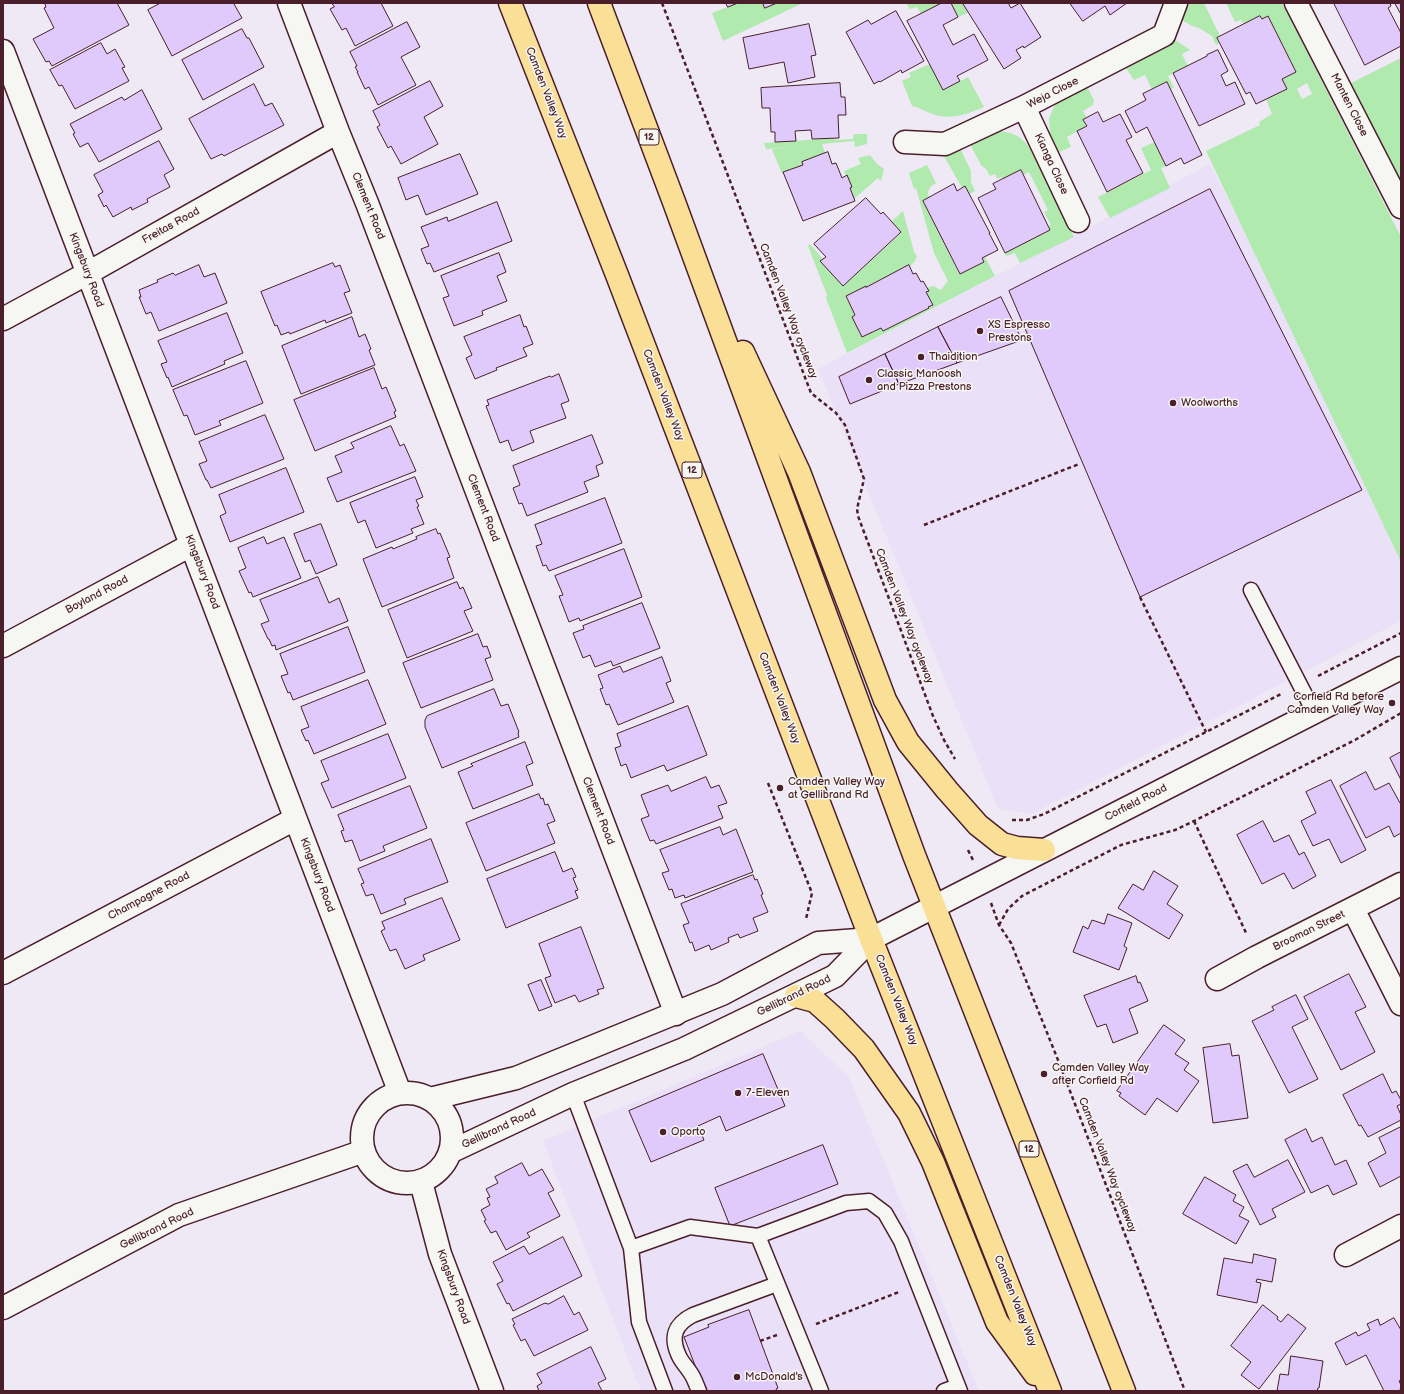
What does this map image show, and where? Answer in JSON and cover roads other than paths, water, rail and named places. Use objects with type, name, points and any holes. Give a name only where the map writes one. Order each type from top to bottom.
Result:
[{"type":"main road","name":"Camden Valley Way","points":[[510,3],[617,275],[871,939],[1049,1391]]},
{"type":"main road","name":"12","points":[[599,3],[674,202],[914,855],[1124,1391]]},
{"type":"main road","points":[[674,202],[798,472],[885,700],[908,742],[978,825],[1002,844],[1017,848],[1044,850]]},
{"type":"main road","points":[[796,996],[815,1001],[864,1049],[909,1113],[934,1162],[997,1322],[1049,1391]]},
{"type":"street","name":"Clement Road","points":[[289,3],[338,132],[367,203],[676,1014]]},
{"type":"street","name":"Weja Close","points":[[905,142],[945,144],[1024,107],[1164,35],[1176,3]]},
{"type":"street","name":"Manten Close","points":[[1296,3],[1401,207]]},
{"type":"street","name":"Kingsbury Road","points":[[3,52],[400,1093]]},
{"type":"street","name":"Kianga Close","points":[[1024,107],[1078,221]]},
{"type":"street","name":"Freitas Road","points":[[3,319],[88,273],[338,132]]},
{"type":"street","name":"Boyland Road","points":[[3,646],[191,544]]},
{"type":"street","name":"Corfield Road","points":[[871,939],[1401,668]]},
{"type":"street","name":"Champagne Road","points":[[3,973],[295,819]]},
{"type":"street","name":"Brooman Street","points":[[1217,979],[1401,884]]},
{"type":"street","points":[[1353,909],[1401,1004]]},
{"type":"street","name":"Gellibrand Road","points":[[450,1152],[573,1094],[684,1048],[796,996],[835,976],[871,939]]},
{"type":"street","points":[[430,1100],[516,1078],[676,1014],[722,994],[818,943],[871,939]]},
{"type":"street","points":[[400,1093],[416,1094],[430,1100],[442,1110],[450,1123],[452,1137],[450,1152],[444,1165],[434,1175],[421,1182],[407,1184],[392,1182],[380,1175],[370,1164],[364,1151],[362,1136],[365,1121],[373,1108],[386,1098],[400,1093]]},
{"type":"street","name":"Gellibrand Road","points":[[3,1308],[179,1215],[364,1151]]},
{"type":"street","name":"Kingsbury Road","points":[[421,1182],[440,1254],[492,1391]]},
{"type":"street","points":[[1346,1256],[1401,1226]]},
{"type":"lane","points":[[1251,590],[1314,712]]},
{"type":"lane","points":[[573,1094],[631,1248],[639,1322],[665,1391]]},
{"type":"lane","points":[[631,1248],[690,1227],[758,1236],[846,1203],[868,1201],[885,1213],[901,1241],[959,1388],[944,1391]]},
{"type":"lane","points":[[758,1236],[821,1391]]},
{"type":"lane","points":[[699,1391],[693,1377],[679,1357],[675,1345],[674,1336],[678,1327],[684,1320],[693,1315],[777,1284]]},
{"type":"place","name":"XS Espresso Prestons","points":[[980,331]]},
{"type":"place","name":"Thaidition","points":[[921,357]]},
{"type":"place","name":"Classic Manoosh and Pizza Prestons","points":[[869,380]]},
{"type":"place","name":"Woolworths","points":[[1173,403]]},
{"type":"place","name":"Corfield Rd before Camden Valley Way","points":[[1392,703]]},
{"type":"place","name":"Camden Valley Way at Gellibrand Rd","points":[[780,788]]},
{"type":"place","name":"Camden Valley Way after Corfield Rd","points":[[1044,1074]]},
{"type":"place","name":"7-Eleven","points":[[738,1093]]},
{"type":"place","name":"Oporto","points":[[663,1132]]},
{"type":"place","name":"McDonald's","points":[[737,1377]]}]
